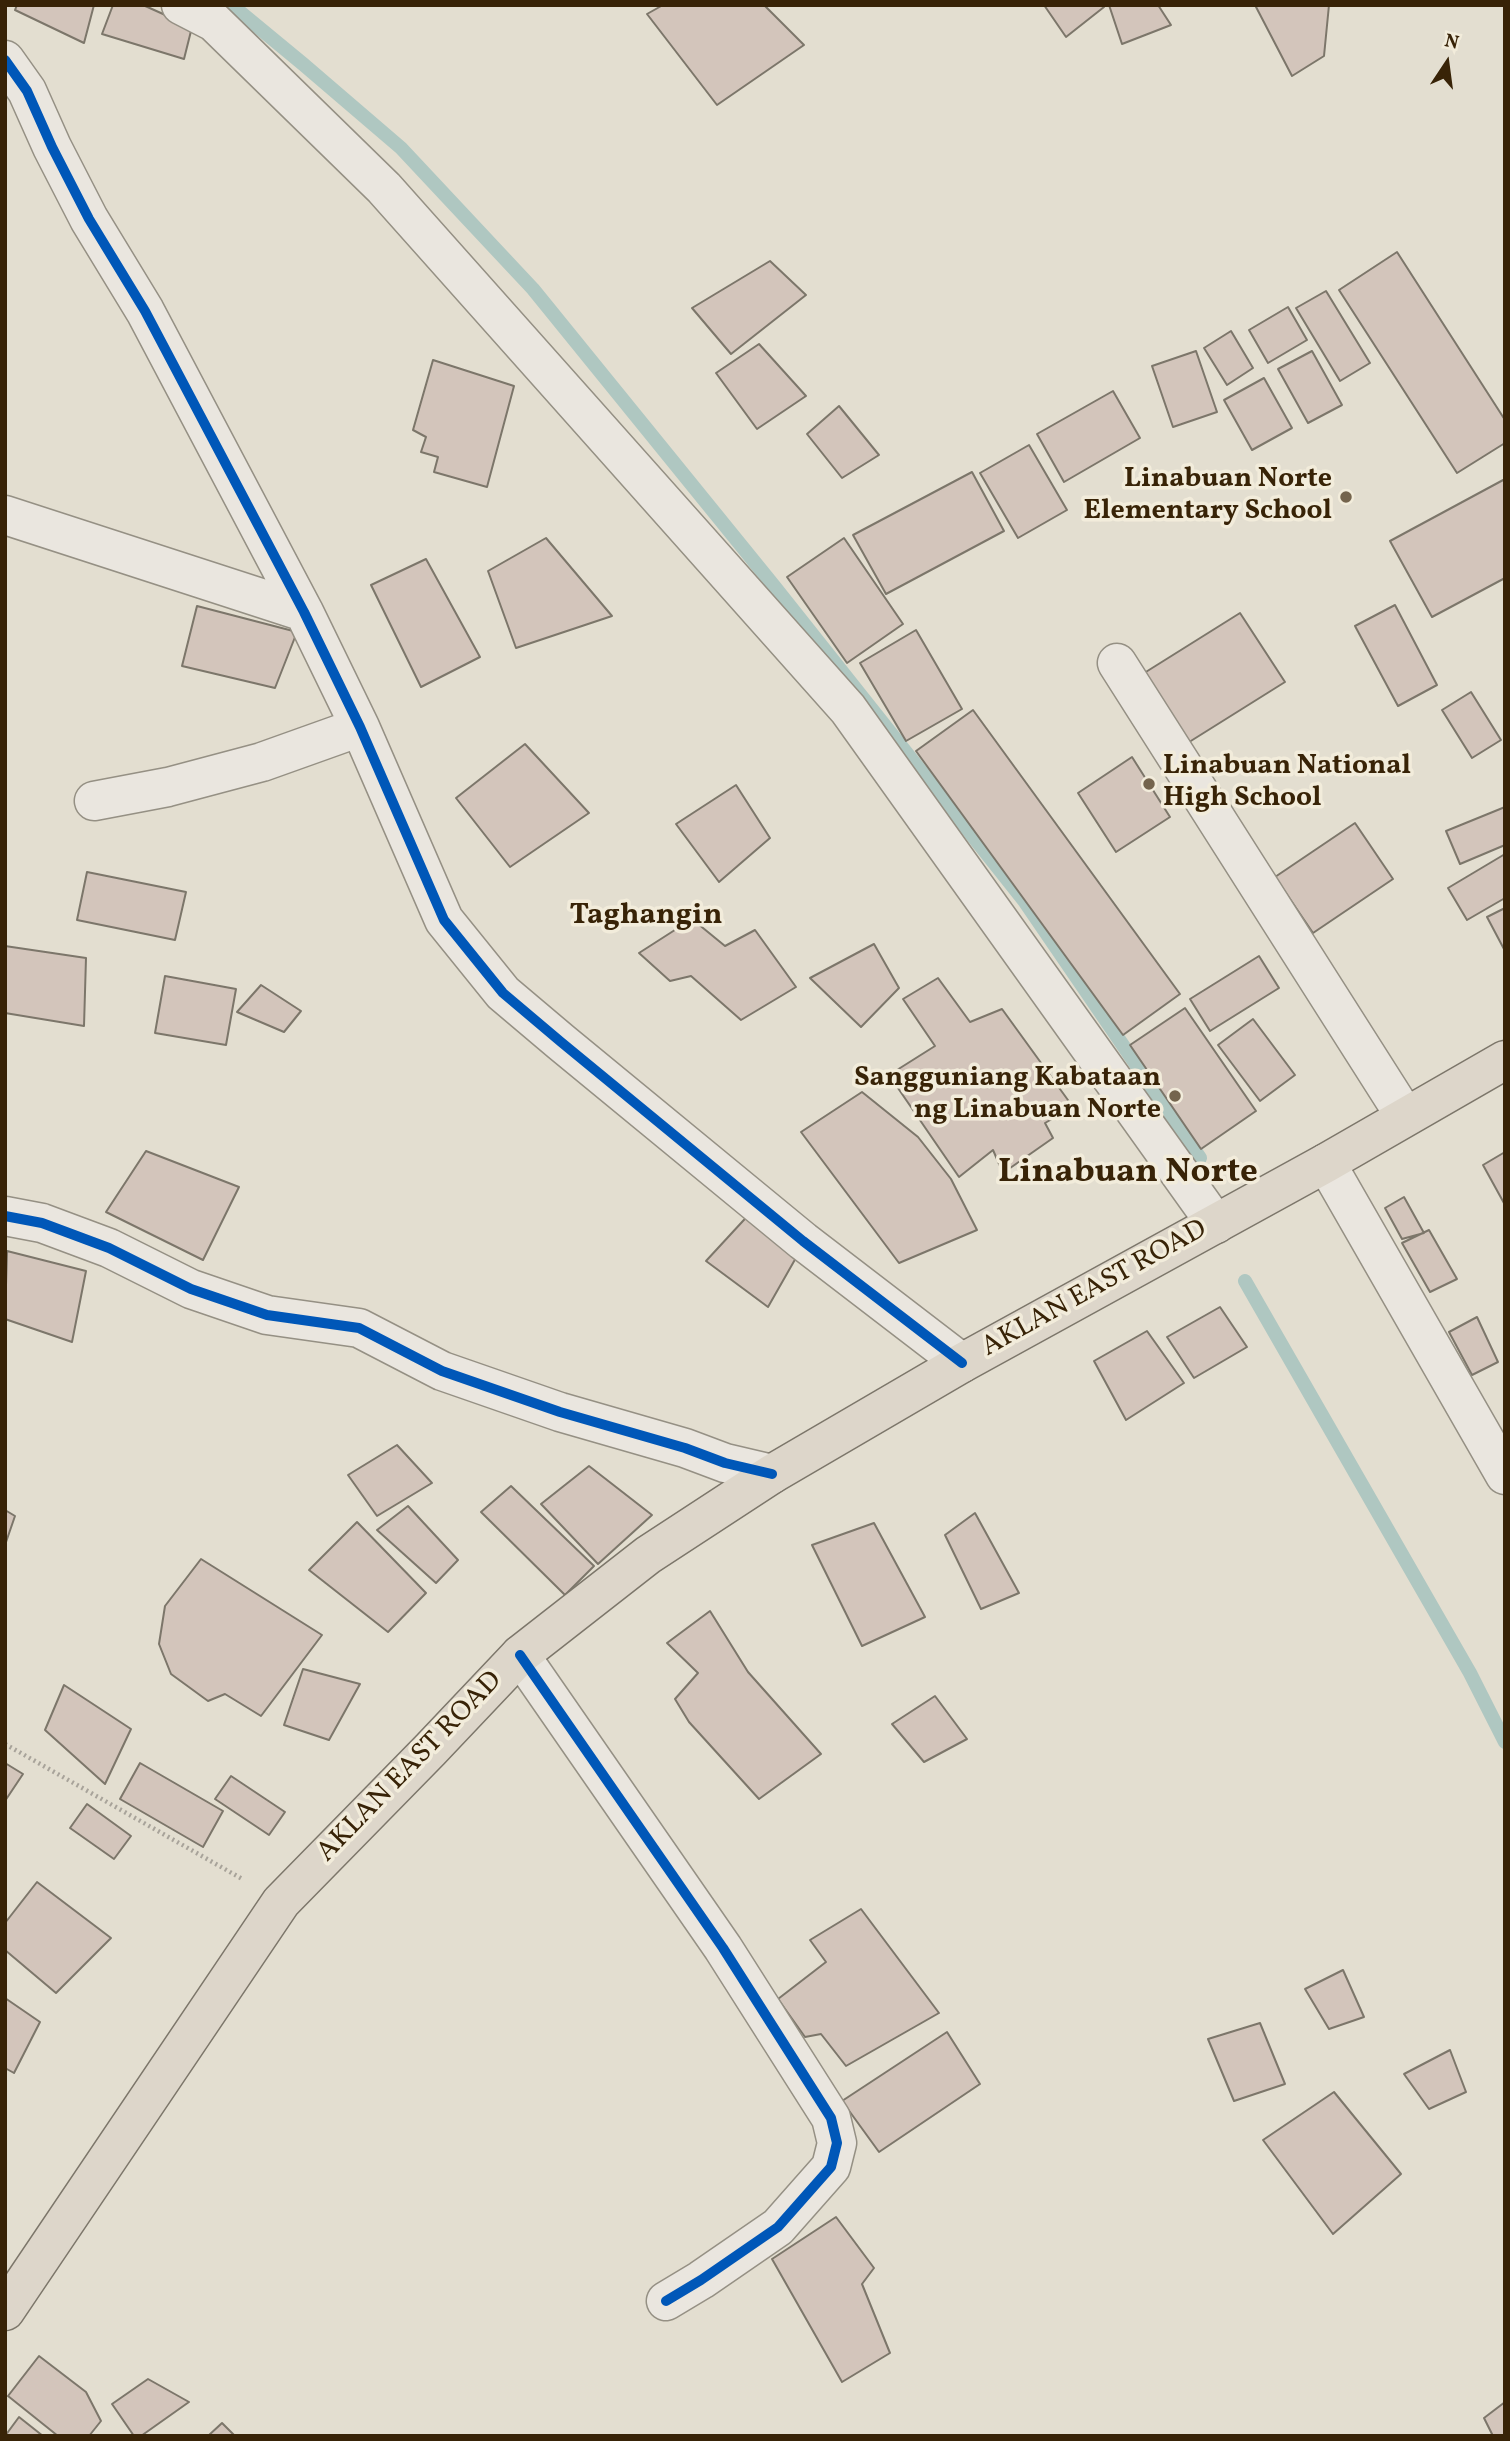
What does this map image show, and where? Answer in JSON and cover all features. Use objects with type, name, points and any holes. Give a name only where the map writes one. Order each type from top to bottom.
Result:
[{"type":"main road","name":"AKLAN EAST ROAD","points":[[5,2311],[281,1902],[520,1655],[648,1555],[772,1474],[962,1363],[1326,1163],[1505,1060]]},
{"type":"street","points":[[181,5],[214,22],[384,188],[848,709],[1216,1224]]},
{"type":"street","points":[[5,60],[27,91],[89,219],[145,310],[304,612],[360,727],[444,920],[503,993],[803,1241],[962,1363]]},
{"type":"street","points":[[5,514],[304,612]]},
{"type":"street","points":[[1117,663],[1405,1116]]},
{"type":"street","points":[[94,801],[168,788],[262,762],[360,727]]},
{"type":"street","points":[[1326,1163],[1505,1475]]},
{"type":"street","points":[[5,1216],[42,1223],[109,1248],[191,1289],[267,1315],[359,1328],[442,1371],[560,1412],[685,1448],[725,1463],[772,1474]]},
{"type":"street","points":[[520,1655],[723,1948],[831,2118],[837,2143],[831,2166],[778,2227],[702,2280],[666,2301]]},
{"type":"path","points":[[5,1744],[281,1902]]},
{"type":"building","points":[[17,5],[94,5],[84,43],[15,10]]},
{"type":"building","points":[[113,5],[143,5],[192,27],[184,59],[102,34]]},
{"type":"building","points":[[663,5],[764,5],[804,45],[717,105],[647,14]]},
{"type":"building","points":[[1044,5],[1104,5],[1104,7],[1066,37]]},
{"type":"building","points":[[1109,5],[1158,5],[1171,25],[1122,44]]},
{"type":"building","points":[[1255,5],[1329,5],[1324,56],[1292,76]]},
{"type":"building","points":[[1397,252],[1505,420],[1505,443],[1457,473],[1339,290]]},
{"type":"building","points":[[770,261],[806,295],[731,354],[692,308]]},
{"type":"building","points":[[1326,291],[1370,363],[1340,381],[1296,308]]},
{"type":"building","points":[[1288,307],[1307,340],[1268,363],[1249,330]]},
{"type":"building","points":[[1231,331],[1253,368],[1227,385],[1204,348]]},
{"type":"building","points":[[759,344],[806,396],[757,429],[716,373]]},
{"type":"building","points":[[1196,351],[1217,412],[1173,427],[1152,366]]},
{"type":"building","points":[[1312,351],[1342,405],[1308,423],[1278,369]]},
{"type":"building","points":[[433,360],[514,386],[487,487],[434,472],[438,457],[421,452],[426,437],[413,430]]},
{"type":"building","points":[[1264,378],[1292,428],[1252,450],[1224,400]]},
{"type":"building","points":[[1113,391],[1140,438],[1064,482],[1037,434]]},
{"type":"building","points":[[839,406],[879,455],[842,478],[807,434]]},
{"type":"building","points":[[1029,445],[1067,510],[1018,538],[980,473]]},
{"type":"building","points":[[972,472],[1004,531],[886,594],[853,535]]},
{"type":"building","points":[[1505,479],[1505,578],[1432,617],[1390,541]]},
{"type":"building","points":[[546,538],[612,616],[516,648],[488,571]]},
{"type":"building","points":[[844,538],[903,624],[847,663],[787,577]]},
{"type":"building","points":[[426,559],[480,657],[421,687],[371,585]]},
{"type":"building","points":[[1395,605],[1437,685],[1398,706],[1355,626]]},
{"type":"building","points":[[197,606],[297,632],[275,688],[182,666]]},
{"type":"building","points":[[1240,613],[1285,682],[1186,744],[1141,675]]},
{"type":"building","points":[[916,630],[962,709],[906,741],[860,663]]},
{"type":"building","points":[[1471,692],[1501,740],[1472,758],[1442,710]]},
{"type":"building","points":[[973,710],[1180,994],[1123,1035],[916,751]]},
{"type":"building","points":[[525,744],[589,813],[510,867],[456,798]]},
{"type":"building","points":[[1132,757],[1170,817],[1116,852],[1078,793]]},
{"type":"building","points":[[736,785],[770,838],[719,882],[676,824]]},
{"type":"building","points":[[1505,807],[1505,845],[1460,864],[1446,831]]},
{"type":"building","points":[[1355,823],[1393,879],[1313,933],[1275,877]]},
{"type":"building","points":[[1505,854],[1505,898],[1467,920],[1448,888]]},
{"type":"building","points":[[87,872],[186,892],[175,940],[77,920]]},
{"type":"building","points":[[1505,908],[1505,951],[1487,917]]},
{"type":"building","points":[[692,919],[725,946],[755,930],[796,987],[741,1020],[691,976],[670,981],[639,953]]},
{"type":"building","points":[[874,944],[899,988],[861,1027],[810,978]]},
{"type":"building","points":[[5,946],[86,958],[84,1026],[5,1013]]},
{"type":"building","points":[[1259,956],[1279,988],[1210,1031],[1190,999]]},
{"type":"building","points":[[165,976],[236,989],[226,1045],[155,1033]]},
{"type":"building","points":[[938,978],[970,1022],[1002,1009],[1073,1107],[1045,1123],[1053,1138],[1003,1173],[993,1150],[959,1177],[889,1075],[935,1046],[903,999]]},
{"type":"building","points":[[261,985],[301,1011],[284,1032],[237,1012]]},
{"type":"building","points":[[1185,1008],[1256,1111],[1201,1149],[1130,1045]]},
{"type":"building","points":[[1253,1019],[1295,1075],[1260,1101],[1218,1045]]},
{"type":"building","points":[[862,1092],[918,1137],[951,1179],[977,1230],[899,1263],[801,1132]]},
{"type":"building","points":[[146,1151],[239,1187],[203,1260],[106,1212]]},
{"type":"building","points":[[1505,1152],[1505,1205],[1483,1165]]},
{"type":"building","points":[[1404,1197],[1424,1233],[1402,1239],[1385,1208]]},
{"type":"building","points":[[754,1209],[801,1249],[768,1307],[706,1261]]},
{"type":"building","points":[[1429,1230],[1457,1279],[1430,1292],[1402,1243]]},
{"type":"building","points":[[7,1251],[86,1271],[72,1342],[5,1319]]},
{"type":"building","points":[[1220,1307],[1247,1347],[1194,1378],[1167,1337]]},
{"type":"building","points":[[1477,1317],[1498,1362],[1472,1375],[1449,1332]]},
{"type":"building","points":[[1147,1331],[1184,1383],[1126,1420],[1094,1361]]},
{"type":"building","points":[[397,1445],[432,1483],[377,1516],[348,1475]]},
{"type":"building","points":[[589,1466],[652,1515],[598,1564],[541,1504]]},
{"type":"building","points":[[511,1486],[594,1566],[565,1595],[481,1512]]},
{"type":"building","points":[[408,1506],[458,1560],[436,1583],[377,1530]]},
{"type":"building","points":[[5,1510],[15,1516],[5,1545]]},
{"type":"building","points":[[975,1513],[1019,1593],[981,1609],[945,1535]]},
{"type":"building","points":[[357,1522],[426,1593],[388,1632],[309,1570]]},
{"type":"building","points":[[874,1523],[925,1617],[862,1646],[812,1545]]},
{"type":"building","points":[[201,1559],[322,1635],[261,1716],[225,1694],[208,1701],[171,1674],[159,1644],[165,1606]]},
{"type":"building","points":[[710,1611],[748,1672],[821,1754],[759,1799],[689,1722],[675,1699],[698,1673],[667,1643]]},
{"type":"building","points":[[303,1669],[360,1684],[329,1740],[284,1725]]},
{"type":"building","points":[[64,1685],[131,1729],[105,1784],[45,1730]]},
{"type":"building","points":[[935,1696],[967,1739],[924,1762],[892,1724]]},
{"type":"building","points":[[5,1763],[23,1774],[5,1801]]},
{"type":"building","points":[[140,1763],[223,1811],[203,1847],[120,1799]]},
{"type":"building","points":[[231,1776],[285,1812],[269,1835],[215,1799]]},
{"type":"building","points":[[87,1804],[131,1836],[114,1859],[70,1828]]},
{"type":"building","points":[[37,1882],[111,1938],[56,1993],[5,1950],[5,1923]]},
{"type":"building","points":[[861,1909],[939,2013],[846,2066],[821,2034],[805,2037],[778,1999],[826,1962],[810,1940]]},
{"type":"building","points":[[1343,1970],[1364,2017],[1329,2029],[1305,1989]]},
{"type":"building","points":[[5,1998],[40,2022],[14,2073],[5,2068]]},
{"type":"building","points":[[1260,2023],[1285,2084],[1234,2101],[1208,2039]]},
{"type":"building","points":[[947,2032],[980,2084],[879,2152],[842,2101]]},
{"type":"building","points":[[1450,2050],[1466,2092],[1429,2109],[1404,2074]]},
{"type":"building","points":[[1334,2092],[1401,2174],[1333,2234],[1263,2140]]},
{"type":"building","points":[[836,2217],[874,2268],[862,2284],[890,2353],[842,2382],[772,2259]]},
{"type":"building","points":[[39,2356],[86,2392],[101,2421],[89,2436],[58,2436],[8,2396]]},
{"type":"building","points":[[148,2379],[189,2402],[141,2436],[134,2436],[112,2404]]},
{"type":"building","points":[[1505,2402],[1505,2436],[1493,2436],[1484,2418]]},
{"type":"building","points":[[19,2417],[43,2436],[5,2436]]},
{"type":"building","points":[[222,2423],[235,2436],[208,2436]]},
{"type":"waterway","points":[[227,5],[240,12],[401,148],[533,289],[1025,902],[1200,1158]]},
{"type":"waterway","points":[[1245,1281],[1470,1673],[1505,1742]]},
{"type":"cycle path","points":[[5,60],[27,91],[89,219],[145,311],[304,612],[360,727],[444,920],[503,993],[803,1241],[962,1363]]},
{"type":"cycle path","points":[[5,1216],[42,1223],[109,1248],[191,1289],[267,1315],[359,1328],[442,1371],[560,1412],[685,1448],[725,1463],[772,1474]]},
{"type":"cycle path","points":[[520,1655],[723,1948],[831,2118],[837,2143],[831,2167],[778,2227],[666,2301]]},
{"type":"place","name":"Linabuan Norte Elementary School","points":[[1346,497]]},
{"type":"place","name":"Linabuan National High School","points":[[1149,784]]},
{"type":"place","name":"Sangguniang Kabataan ng Linabuan Norte","points":[[1175,1096]]},
{"type":"district","name":"Taghangin","points":[[646,917]]},
{"type":"district","name":"Linabuan Norte","points":[[1128,1175]]}]
